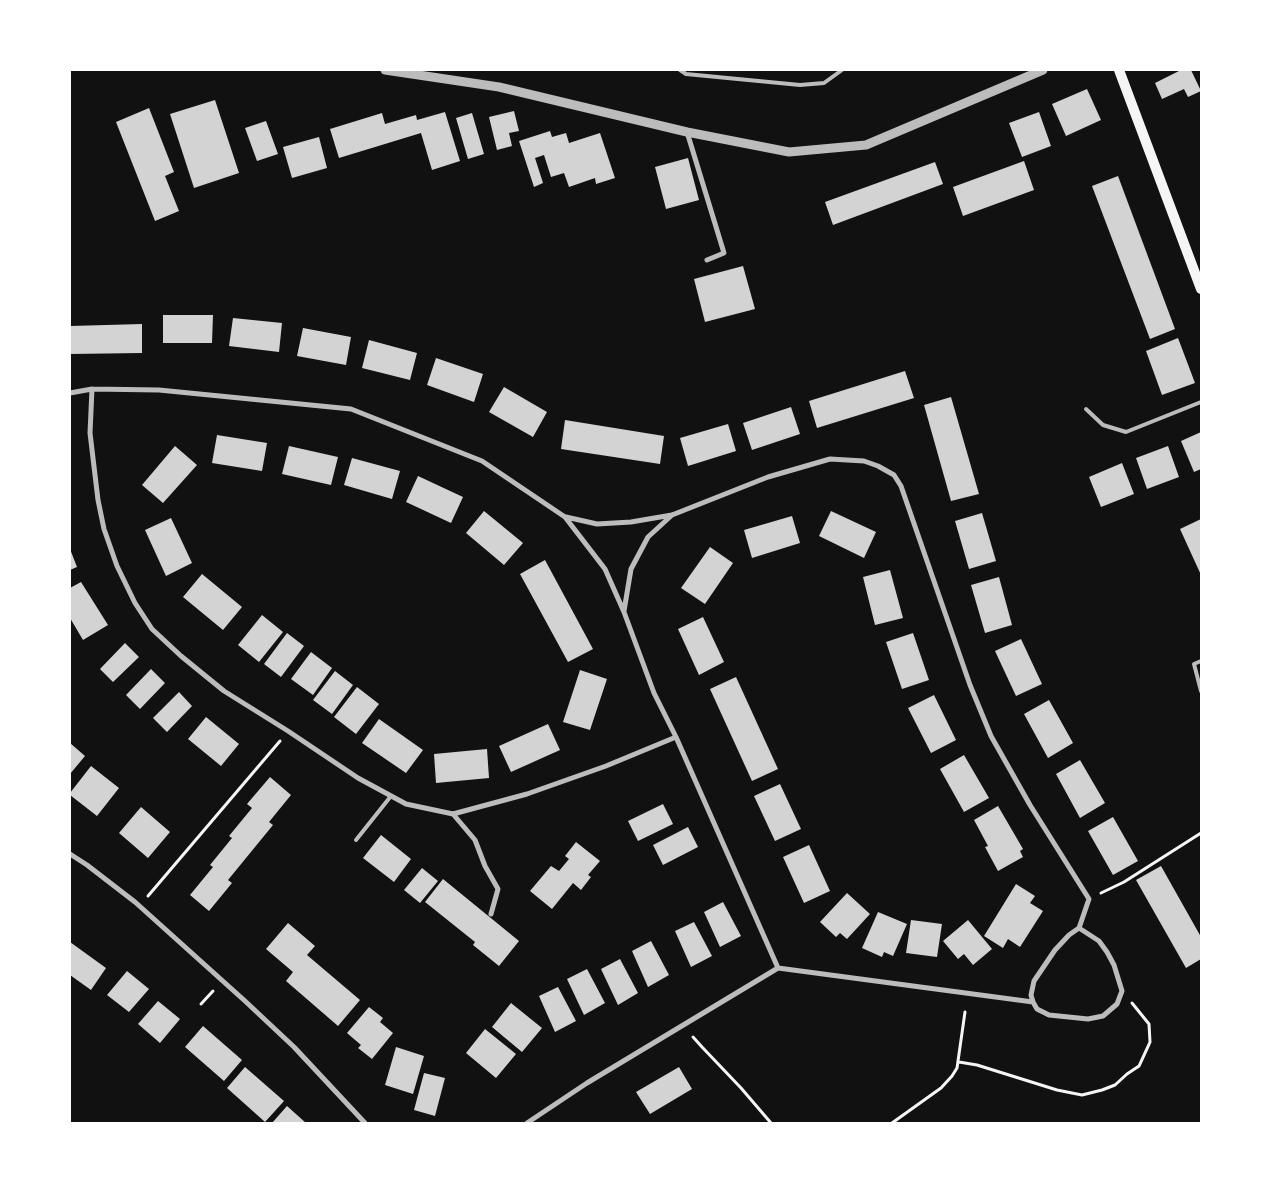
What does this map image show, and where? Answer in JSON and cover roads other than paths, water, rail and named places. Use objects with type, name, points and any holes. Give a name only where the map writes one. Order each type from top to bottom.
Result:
[{"type":"main road","points":[[1119,70],[1201,289]]},
{"type":"street","points":[[385,70],[499,87],[687,132],[789,152],[866,145],[1043,70]]},
{"type":"street","points":[[687,132],[724,253],[707,260]]},
{"type":"street","points":[[70,393],[92,390],[159,390],[351,409],[482,461],[565,517],[605,569],[624,612],[654,693],[676,737],[778,968]]},
{"type":"street","points":[[92,390],[90,433],[98,500],[104,529],[117,566],[135,603],[152,629],[181,656],[224,691],[358,778],[406,804],[453,814],[527,794],[606,766],[676,737]]},
{"type":"street","points":[[565,517],[597,524],[631,522],[672,515],[768,477],[830,459],[864,461],[894,475],[901,486],[970,685],[991,736],[1030,805],[1089,899],[1079,928],[1069,935],[1055,950],[1034,982],[1031,995],[1033,1002],[1037,1009],[1048,1015],[1088,1019],[1103,1016],[1117,1004],[1122,991],[1114,965],[1107,952],[1099,941],[1079,928]]},
{"type":"street","points":[[624,612],[631,569],[648,537],[672,515]]},
{"type":"street","points":[[453,814],[475,840],[485,866],[498,889],[491,914]]},
{"type":"street","points":[[70,854],[139,906],[245,1001],[294,1047],[365,1123]]},
{"type":"street","points":[[528,1123],[587,1083],[778,968],[1033,1002]]},
{"type":"lane","points":[[680,70],[686,74],[800,85],[824,83],[842,70]]},
{"type":"lane","points":[[1086,409],[1103,426],[1126,432],[1201,402]]},
{"type":"lane","points":[[1201,661],[1194,664],[1201,691]]},
{"type":"lane","points":[[356,840],[391,796]]}]
